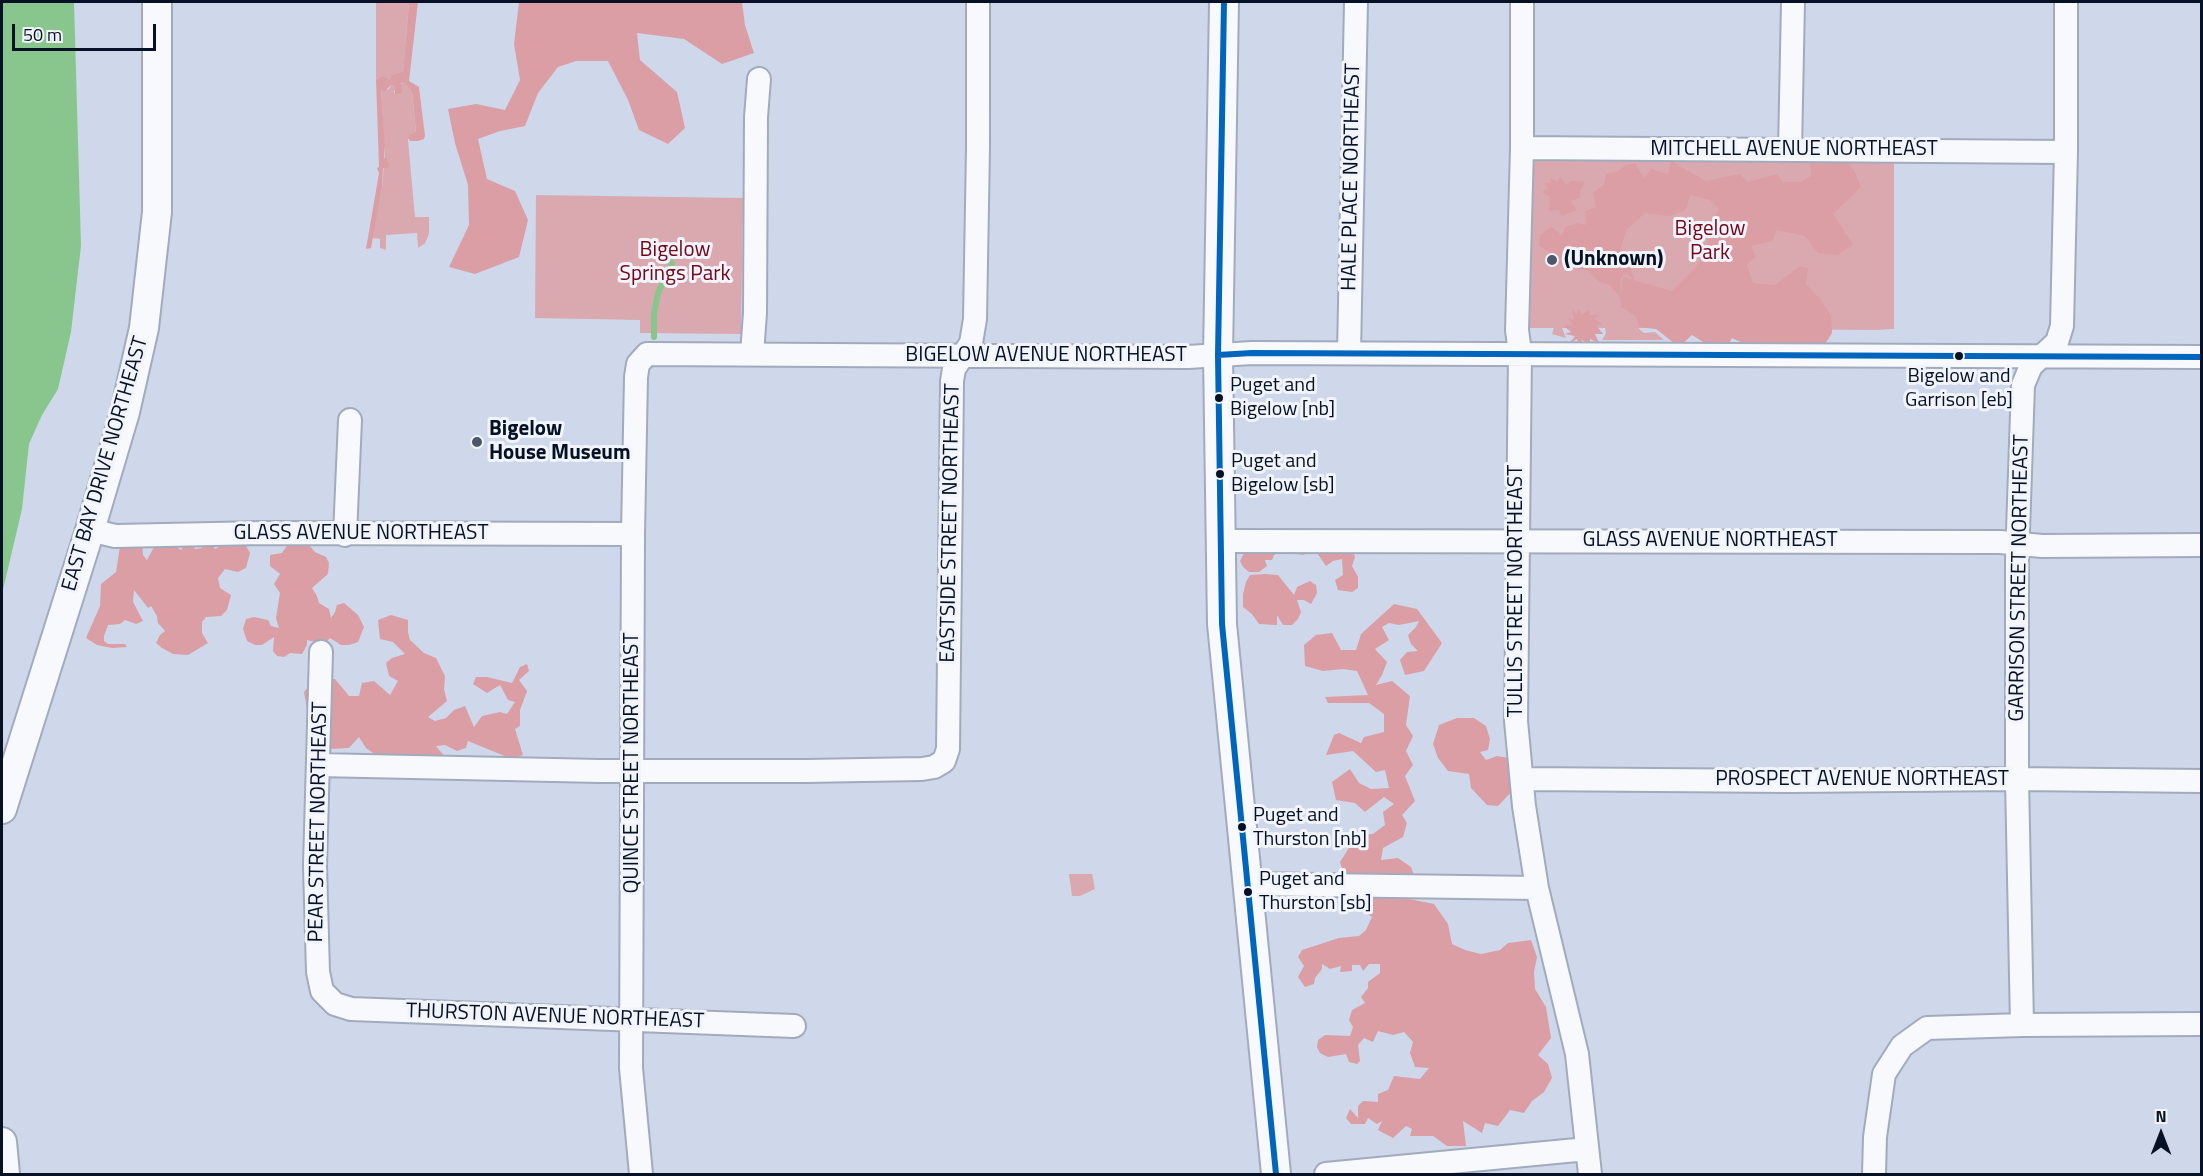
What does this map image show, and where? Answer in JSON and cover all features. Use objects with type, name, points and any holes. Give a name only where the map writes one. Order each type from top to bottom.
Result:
[{"type":"street","name":"EAST BAY DRIVE NORTHEAST","points":[[2,809],[90,530],[136,372],[152,269],[157,212],[157,2]]},
{"type":"street","name":"EASTSIDE STREET NORTHEAST","points":[[632,770],[922,769],[934,767],[944,761],[948,749],[952,381],[954,369],[971,343],[975,319],[978,2]]},
{"type":"street","points":[[1224,2],[1218,355],[1222,624],[1276,1174]]},
{"type":"street","name":"HALE PLACE NORTHEAST","points":[[1348,353],[1356,2]]},
{"type":"street","name":"TULLIS STREET NORTHEAST","points":[[1522,2],[1522,148],[1517,330],[1520,353],[1516,540],[1516,721],[1524,806],[1537,888],[1577,1054],[1590,1174]]},
{"type":"street","points":[[1790,150],[1793,2]]},
{"type":"street","name":"GARRISON STREET NORTHEAST","points":[[2022,1025],[2017,779],[2017,560],[2023,385],[2031,366],[2057,342],[2062,326],[2066,152],[2066,2]]},
{"type":"street","points":[[752,354],[755,313],[756,117],[759,79]]},
{"type":"street","name":"MITCHELL AVENUE NORTHEAST","points":[[1522,148],[2066,152]]},
{"type":"street","name":"BIGELOW AVENUE NORTHEAST","points":[[647,354],[1188,357],[1245,353],[1520,353],[2202,357]]},
{"type":"street","name":"QUINCE STREET NORTHEAST","points":[[641,1174],[631,1068],[633,534],[636,377],[638,364],[647,354]]},
{"type":"street","points":[[345,535],[350,420]]},
{"type":"street","name":"GLASS AVENUE NORTHEAST","points":[[90,530],[115,536],[262,533],[633,534]]},
{"type":"street","name":"GLASS AVENUE NORTHEAST","points":[[1219,541],[1516,540],[2019,543],[2042,546],[2202,545]]},
{"type":"street","name":"PEAR STREET NORTHEAST","points":[[321,652],[315,866],[318,972],[322,991]]},
{"type":"street","points":[[318,765],[632,770]]},
{"type":"street","name":"PROSPECT AVENUE NORTHEAST","points":[[1522,779],[2202,781]]},
{"type":"street","points":[[1247,884],[1537,888]]},
{"type":"street","name":"THURSTON AVENUE NORTHEAST","points":[[322,991],[335,1004],[351,1009],[794,1026]]},
{"type":"street","points":[[1874,1174],[1875,1137],[1884,1074],[1902,1046],[1928,1028],[2202,1024]]},
{"type":"street","points":[[2,1142],[5,1174]]},
{"type":"street","points":[[1326,1174],[1587,1149]]},
{"type":"green space","points":[[376,2],[409,2],[403,73],[390,82],[381,76],[376,80]]},
{"type":"green space","points":[[409,2],[418,2],[409,81],[419,87],[425,136],[424,139],[418,141],[410,141],[408,138],[410,134],[416,132],[412,92],[405,82],[401,83],[402,93],[395,94],[395,86],[391,85],[385,91],[381,91],[384,158],[387,159],[389,165],[388,168],[383,168],[382,188],[371,248],[366,249],[379,173],[377,168],[379,167],[376,80],[381,76],[390,81],[392,75],[403,72]]},
{"type":"green space","points":[[519,2],[742,2],[745,25],[754,53],[722,64],[684,39],[637,33],[640,60],[677,92],[685,128],[668,144],[639,130],[628,100],[608,61],[576,61],[558,67],[538,93],[525,126],[500,131],[478,139],[487,179],[515,191],[528,220],[519,257],[475,274],[449,267],[469,225],[468,185],[455,143],[448,109],[476,104],[505,110],[520,80],[514,44]]},
{"type":"green space","points":[[403,81],[412,92],[416,133],[410,134],[408,140],[415,217],[429,217],[429,234],[425,243],[418,248],[417,233],[386,235],[386,250],[380,248],[380,239],[372,238],[382,188],[385,152],[381,91],[389,89],[391,85],[396,86],[395,94]]},
{"type":"green space","points":[[1835,148],[1854,170],[1861,187],[1833,214],[1853,244],[1838,255],[1818,253],[1805,236],[1777,230],[1772,241],[1751,246],[1756,257],[1747,265],[1753,283],[1775,285],[1800,266],[1808,268],[1806,284],[1821,300],[1831,316],[1832,333],[1825,344],[1812,348],[1792,344],[1786,351],[1755,349],[1732,338],[1729,344],[1713,348],[1692,335],[1679,347],[1656,329],[1639,327],[1636,316],[1621,307],[1620,297],[1609,285],[1599,282],[1589,271],[1571,265],[1562,267],[1549,252],[1539,246],[1540,235],[1551,227],[1562,235],[1565,227],[1578,223],[1586,225],[1585,211],[1596,207],[1593,193],[1604,184],[1606,174],[1618,171],[1626,165],[1635,163],[1644,178],[1651,169],[1668,174],[1672,157],[1676,164],[1706,181],[1740,174],[1747,182],[1777,174],[1783,182],[1800,182],[1811,176],[1810,162]],"holes":[[[1690,195],[1710,200],[1719,209],[1707,237],[1707,250],[1695,268],[1672,291],[1623,277],[1620,296],[1621,278],[1626,273],[1634,280],[1629,263],[1620,250],[1627,229],[1645,213],[1670,216],[1686,210]]]},
{"type":"green space","name":"Bigelow Park","points":[[1525,154],[1894,156],[1894,329],[1638,328],[1644,333],[1655,332],[1664,340],[1602,340],[1606,333],[1605,328],[1562,328],[1566,338],[1552,334],[1554,328],[1525,328]]},
{"type":"green space","points":[[1560,177],[1566,185],[1571,181],[1585,182],[1580,198],[1570,201],[1577,210],[1561,216],[1559,210],[1549,211],[1550,197],[1542,192],[1548,188],[1544,183],[1550,183],[1550,178],[1558,182]]},
{"type":"green space","name":"Bigelow Springs Park","points":[[536,195],[743,198],[741,334],[640,333],[640,320],[535,318]]},
{"type":"green space","points":[[1571,307],[1576,314],[1579,309],[1582,315],[1589,309],[1589,315],[1599,315],[1594,319],[1603,324],[1596,325],[1603,334],[1595,334],[1599,343],[1590,339],[1590,346],[1582,340],[1580,349],[1577,339],[1569,344],[1575,336],[1565,334],[1571,332],[1564,326],[1573,325],[1568,318],[1574,320]]},
{"type":"green space","points":[[302,537],[315,552],[326,557],[329,563],[328,574],[312,588],[319,603],[329,609],[331,618],[337,605],[344,603],[358,615],[364,627],[358,642],[349,645],[341,645],[330,638],[324,644],[307,640],[302,654],[290,653],[284,657],[277,656],[273,651],[274,637],[262,645],[255,645],[247,641],[243,629],[246,619],[254,617],[268,620],[271,626],[279,628],[276,618],[280,593],[274,584],[280,574],[270,566],[270,555],[282,553],[292,538]]},
{"type":"green space","points":[[204,538],[209,538],[215,549],[230,539],[245,544],[250,553],[246,568],[238,572],[225,569],[218,578],[220,588],[231,595],[227,610],[221,616],[206,617],[202,622],[202,633],[208,643],[188,655],[173,654],[162,648],[156,643],[165,631],[158,623],[151,606],[148,608],[134,590],[133,602],[143,621],[136,624],[125,620],[120,624],[108,625],[104,636],[104,641],[108,644],[125,644],[127,647],[112,648],[97,645],[86,638],[100,606],[101,584],[116,572],[120,546],[142,544],[143,555],[147,560],[154,547],[173,544],[181,550],[187,541],[192,542],[195,549],[202,548]]},
{"type":"green space","points":[[1325,547],[1351,548],[1355,557],[1352,566],[1358,577],[1358,588],[1352,592],[1338,590],[1335,580],[1343,575],[1342,559],[1326,566],[1317,553]]},
{"type":"green space","points":[[1245,551],[1307,551],[1304,555],[1280,552],[1274,555],[1272,560],[1265,560],[1267,566],[1259,572],[1249,572],[1240,561]]},
{"type":"green space","points":[[1250,575],[1278,575],[1294,595],[1297,587],[1310,581],[1316,585],[1317,593],[1311,604],[1304,600],[1297,600],[1301,612],[1292,625],[1283,625],[1277,615],[1277,625],[1259,624],[1243,607],[1243,594]]},
{"type":"green space","points":[[1394,604],[1417,609],[1442,643],[1424,671],[1405,675],[1400,660],[1407,652],[1418,651],[1411,644],[1408,635],[1419,621],[1399,625],[1389,623],[1382,627],[1389,640],[1375,649],[1387,662],[1376,685],[1392,681],[1410,696],[1406,725],[1413,736],[1406,751],[1413,765],[1405,776],[1415,801],[1402,815],[1407,823],[1403,837],[1383,848],[1381,860],[1398,858],[1411,867],[1417,883],[1404,898],[1434,904],[1448,924],[1452,944],[1481,954],[1500,950],[1508,943],[1531,940],[1537,957],[1534,972],[1535,989],[1546,1007],[1551,1038],[1538,1055],[1548,1064],[1552,1078],[1544,1092],[1532,1101],[1524,1113],[1510,1110],[1498,1126],[1485,1123],[1482,1133],[1463,1121],[1466,1146],[1447,1146],[1433,1136],[1410,1136],[1412,1129],[1406,1126],[1393,1138],[1378,1130],[1382,1121],[1377,1124],[1368,1118],[1365,1124],[1351,1124],[1346,1118],[1350,1109],[1358,1118],[1358,1106],[1363,1101],[1378,1102],[1378,1094],[1388,1090],[1394,1076],[1420,1079],[1429,1068],[1415,1067],[1410,1053],[1413,1042],[1404,1032],[1393,1035],[1378,1031],[1373,1042],[1364,1038],[1358,1045],[1360,1061],[1357,1064],[1349,1062],[1346,1054],[1328,1057],[1320,1053],[1317,1047],[1318,1040],[1325,1035],[1350,1036],[1353,1027],[1349,1020],[1352,1010],[1365,1003],[1361,997],[1368,988],[1368,982],[1380,973],[1380,964],[1369,964],[1363,971],[1360,965],[1352,965],[1352,971],[1340,972],[1341,966],[1330,969],[1322,964],[1322,969],[1315,978],[1314,984],[1305,987],[1298,977],[1304,966],[1298,957],[1302,950],[1339,938],[1359,936],[1366,930],[1372,917],[1361,909],[1347,907],[1349,891],[1340,862],[1357,835],[1373,834],[1385,825],[1383,812],[1394,804],[1384,797],[1365,812],[1355,803],[1336,800],[1332,782],[1350,769],[1359,783],[1371,789],[1389,788],[1385,770],[1376,772],[1353,751],[1326,755],[1334,735],[1339,733],[1361,743],[1364,737],[1384,732],[1384,714],[1369,703],[1328,703],[1325,697],[1368,695],[1357,671],[1343,669],[1323,671],[1305,666],[1304,645],[1316,635],[1332,633],[1341,650],[1356,650],[1361,634]]},
{"type":"green space","points":[[391,615],[408,620],[410,640],[424,653],[436,658],[445,676],[444,689],[447,701],[428,717],[435,721],[446,718],[454,710],[465,706],[474,727],[482,716],[500,712],[507,714],[515,702],[508,700],[500,685],[487,693],[473,684],[476,677],[487,677],[512,683],[520,667],[527,664],[529,671],[519,680],[527,691],[520,710],[520,726],[515,729],[523,755],[512,759],[468,741],[466,748],[457,751],[445,745],[436,746],[445,757],[380,764],[376,755],[366,748],[359,737],[349,748],[329,749],[326,713],[307,709],[304,692],[315,679],[335,679],[349,696],[359,696],[362,683],[374,681],[390,695],[398,681],[389,676],[386,663],[392,658],[405,654],[393,642],[380,639],[378,620]]},
{"type":"green space","points":[[1457,718],[1474,718],[1486,726],[1490,739],[1488,750],[1480,752],[1486,760],[1497,756],[1509,758],[1517,786],[1498,806],[1487,805],[1471,788],[1469,774],[1448,771],[1438,758],[1433,744],[1439,725]]},
{"type":"green space","points":[[1069,874],[1092,874],[1095,889],[1080,896],[1072,896]]},
{"type":"shaded area","points":[[2,2],[74,2],[81,246],[71,332],[58,389],[42,415],[29,444],[22,509],[2,594]]},
{"type":"waterway","points":[[654,337],[654,313],[658,293],[672,263]]},
{"type":"transit line","points":[[1224,2],[1218,355],[1222,624],[1276,1174]]},
{"type":"transit line","points":[[1218,355],[1252,353],[2202,357]]},
{"type":"place","name":"(Unknown)","points":[[1552,260]]},
{"type":"place","name":"Bigelow and Garrison [eb]","points":[[1959,356]]},
{"type":"place","name":"Puget and Bigelow [nb]","points":[[1219,398]]},
{"type":"place","name":"Bigelow House Museum","points":[[477,442]]},
{"type":"place","name":"Puget and Bigelow [sb]","points":[[1220,474]]},
{"type":"place","name":"Puget and Thurston [nb]","points":[[1242,827]]},
{"type":"place","name":"Puget and Thurston [sb]","points":[[1248,892]]}]
